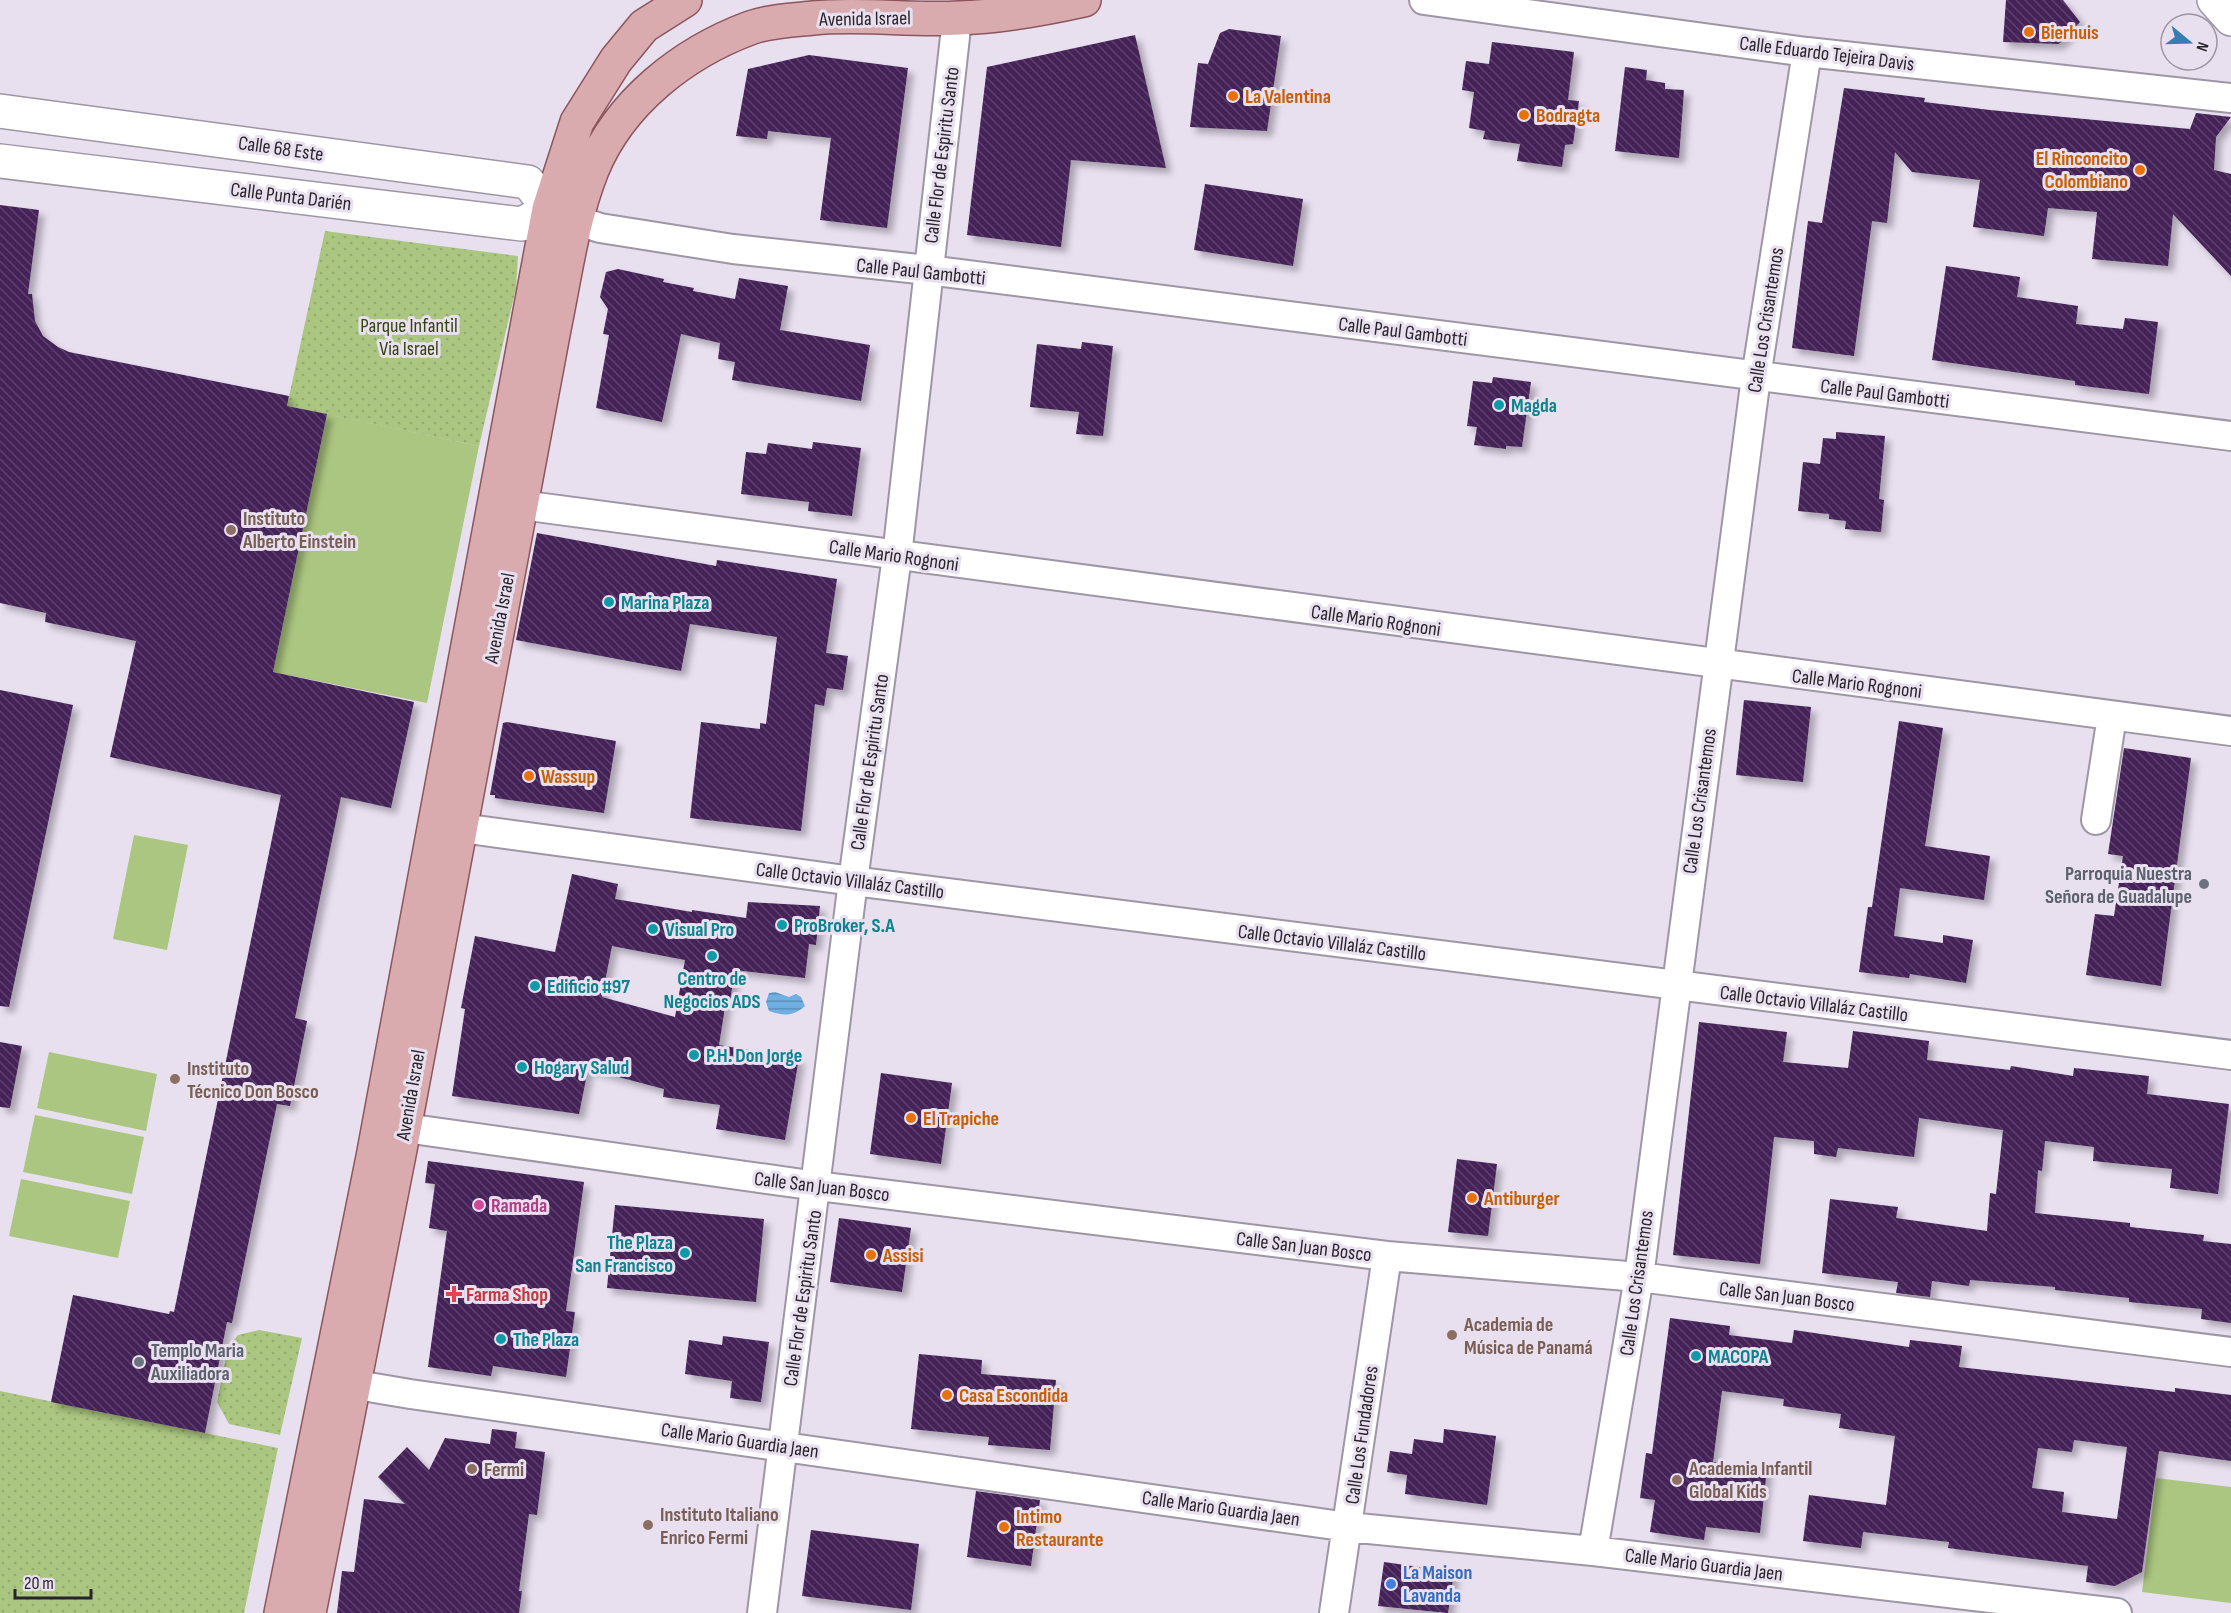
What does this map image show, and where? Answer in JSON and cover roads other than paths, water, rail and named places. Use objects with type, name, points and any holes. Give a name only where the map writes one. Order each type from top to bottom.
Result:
[{"type":"main road","name":"Avenida Israel","points":[[446,826],[521,505],[577,122],[616,60],[644,26],[685,0]]},
{"type":"main road","name":"Avenida Israel","points":[[309,1613],[341,1382],[563,214],[626,113],[655,83],[695,53],[752,27],[814,18],[886,15],[957,19],[1027,12],[1084,0]]},
{"type":"main road","name":"Avenida Israel","points":[[281,1613],[341,1382]]},
{"type":"street","name":"Calle Eduardo Tejeira Davis","points":[[1424,0],[1807,52],[2231,98]]},
{"type":"street","points":[[2214,0],[2231,19]]},
{"type":"street","name":"Calle Flor de Espiritu Santo","points":[[762,1613],[817,1186],[853,881],[897,556],[957,19]]},
{"type":"street","name":"Calle Los Crisantemos","points":[[1593,1551],[1639,1277],[1756,376],[1807,52]]},
{"type":"street","name":"Calle 68 Este","points":[[0,111],[528,182],[563,214]]},
{"type":"street","name":"Calle Punta Darién","points":[[0,161],[522,224],[563,214]]},
{"type":"street","name":"Calle Paul Gambotti","points":[[563,214],[600,228],[733,249],[928,270],[2231,436]]},
{"type":"street","name":"Calle Mario Rognoni","points":[[521,505],[2231,731]]},
{"type":"street","points":[[2096,820],[2112,716]]},
{"type":"street","name":"Calle Octavio Villaláz Castillo","points":[[446,826],[853,881],[2231,1055]]},
{"type":"street","name":"Calle San Juan Bosco","points":[[391,1126],[817,1186],[1387,1256],[1639,1277],[2231,1352]]},
{"type":"street","name":"Calle Los Fundadores","points":[[1334,1613],[1387,1256]]},
{"type":"street","name":"Calle Mario Guardia Jaen","points":[[341,1382],[1348,1527],[1593,1551],[2117,1613]]},
{"type":"water","points":[[775,992],[789,997],[796,994],[801,997],[805,1006],[788,1014],[769,1011],[766,1002],[769,993]]},
{"type":"place","name":"Bierhuis","points":[[2029,32]]},
{"type":"place","name":"La Valentina","points":[[1233,96]]},
{"type":"place","name":"Bodragta","points":[[1524,115]]},
{"type":"place","name":"El Rinconcito Colombiano","points":[[2140,170]]},
{"type":"place","name":"Magda","points":[[1499,405]]},
{"type":"place","name":"Instituto Alberto Einstein","points":[[231,530]]},
{"type":"place","name":"Marina Plaza","points":[[609,602]]},
{"type":"place","name":"Wassup","points":[[529,776]]},
{"type":"place","name":"Parroquia Nuestra Señora de Guadalupe","points":[[2204,884]]},
{"type":"place","name":"ProBroker, S.A","points":[[782,925]]},
{"type":"place","name":"Visual Pro","points":[[653,929]]},
{"type":"place","name":"Centro de Negocios ADS","points":[[712,956]]},
{"type":"place","name":"Edificio #97","points":[[535,986]]},
{"type":"place","name":"P.H. Don Jorge","points":[[694,1055]]},
{"type":"place","name":"Hogar y Salud","points":[[522,1067]]},
{"type":"place","name":"Instituto Técnico Don Bosco","points":[[175,1079]]},
{"type":"place","name":"El Trapiche","points":[[911,1118]]},
{"type":"place","name":"Antiburger","points":[[1472,1198]]},
{"type":"place","name":"Ramada","points":[[479,1205]]},
{"type":"place","name":"The Plaza San Francisco","points":[[685,1253]]},
{"type":"place","name":"Assisi","points":[[871,1255]]},
{"type":"place","name":"Farma Shop","points":[[454,1294]]},
{"type":"place","name":"Academia de Música de Panamá","points":[[1452,1335]]},
{"type":"place","name":"The Plaza","points":[[501,1339]]},
{"type":"place","name":"MACOPA","points":[[1696,1356]]},
{"type":"place","name":"Templo Maria Auxiliadora","points":[[139,1362]]},
{"type":"place","name":"Casa Escondida","points":[[947,1395]]},
{"type":"place","name":"Fermi","points":[[472,1469]]},
{"type":"place","name":"Academia Infantil Global Kids","points":[[1677,1480]]},
{"type":"place","name":"Instituto Italiano Enrico Fermi","points":[[648,1525]]},
{"type":"place","name":"Intimo Restaurante","points":[[1004,1527]]},
{"type":"place","name":"La Maison Lavanda","points":[[1391,1584]]},
{"type":"park label","name":"Parque Infantil Via Israel","points":[[409,336]]}]
